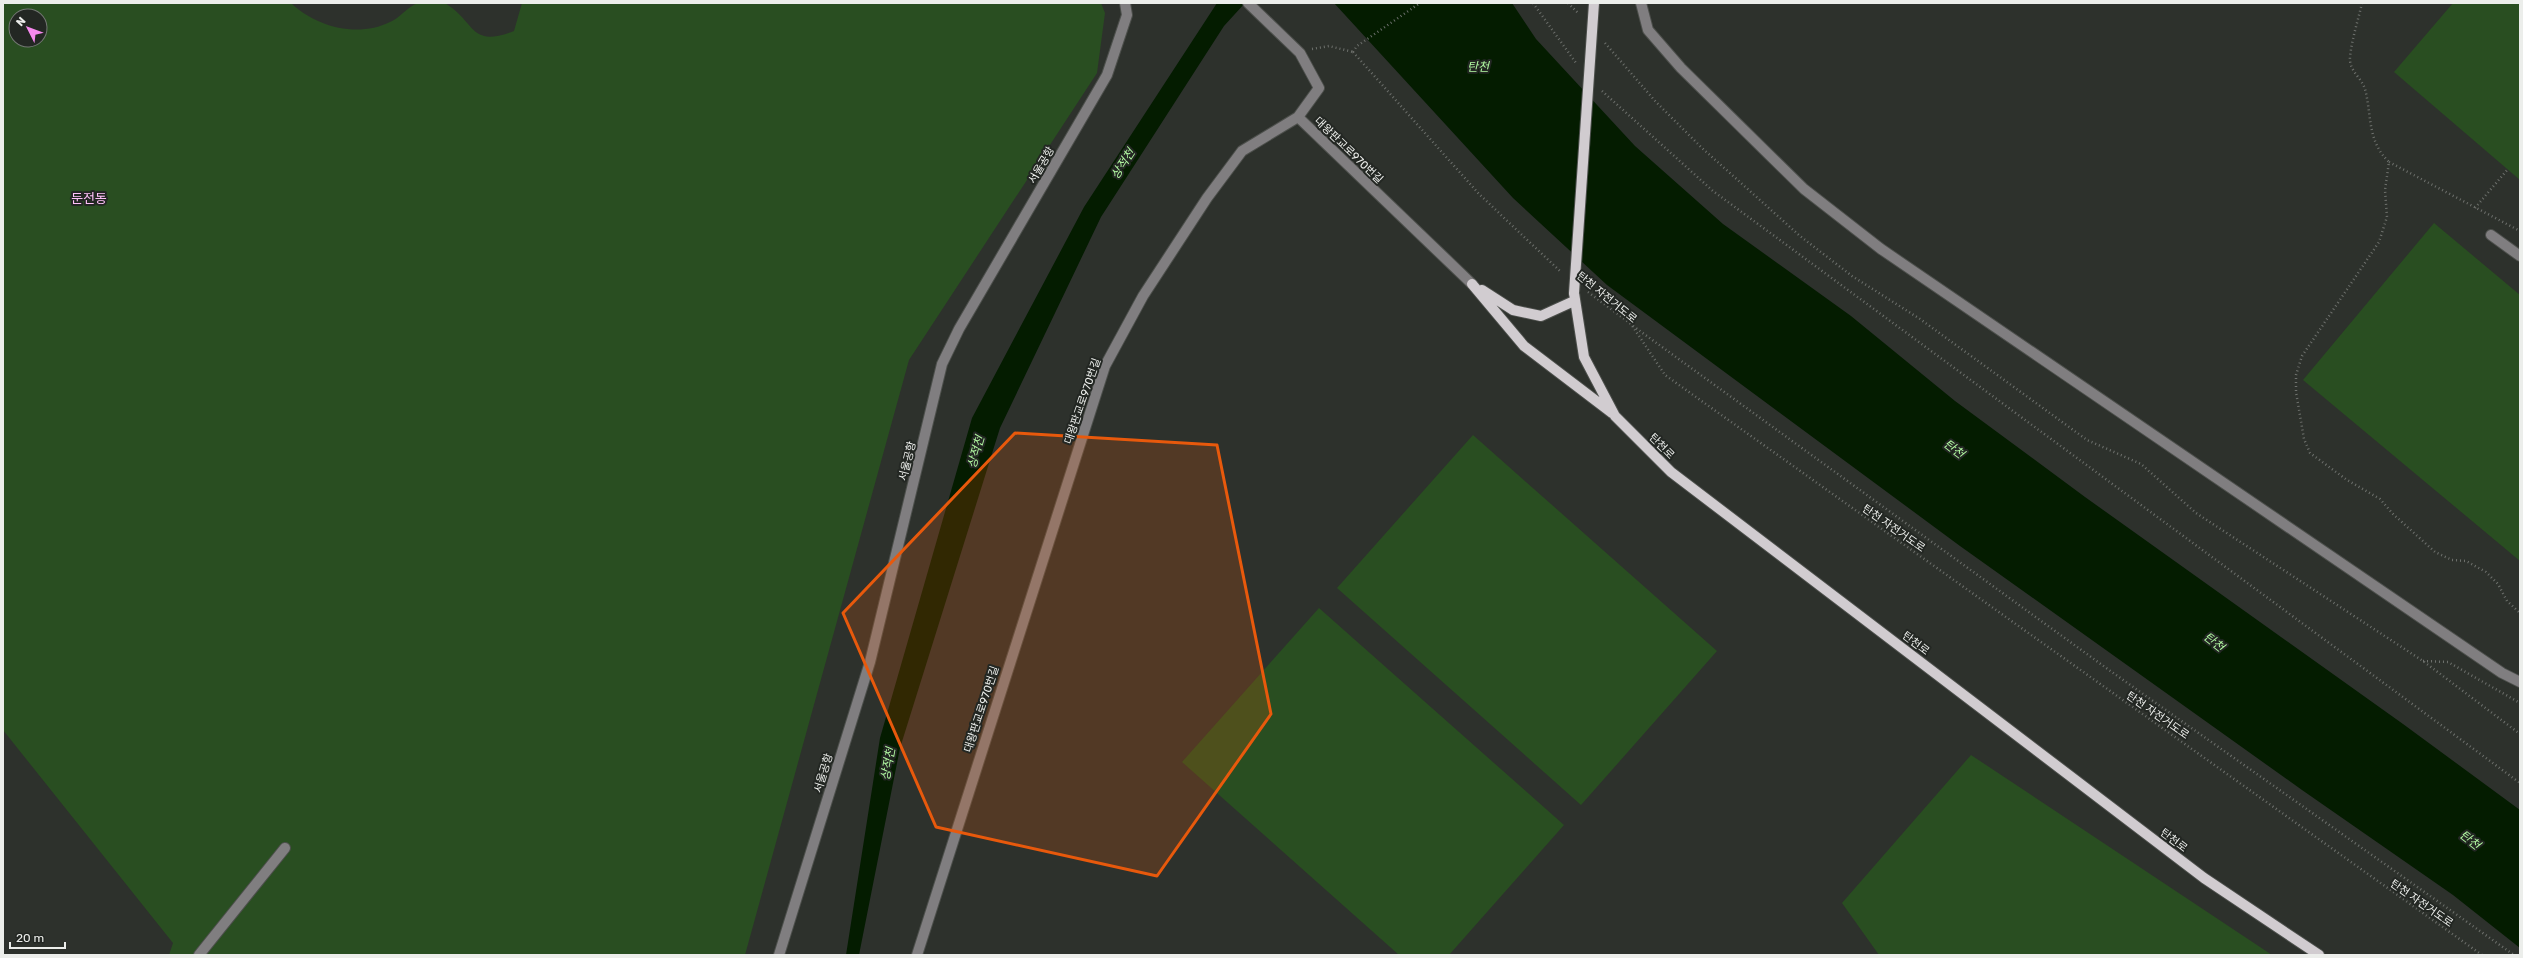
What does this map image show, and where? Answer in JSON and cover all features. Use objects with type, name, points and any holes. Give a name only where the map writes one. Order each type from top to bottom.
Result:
[{"type":"main road","name":"탄천로","points":[[1594,3],[1574,297],[1584,357],[1616,416],[1671,472],[2204,878],[2319,955]]},
{"type":"main road","points":[[1472,284],[1513,310],[1541,316],[1574,297]]},
{"type":"main road","points":[[1472,284],[1524,346],[1616,416]]},
{"type":"street","name":"서울공항","points":[[779,955],[870,662],[942,364],[960,329],[1107,75],[1127,15],[1126,3]]},
{"type":"street","points":[[1248,3],[1300,53],[1319,88],[1298,117]]},
{"type":"street","points":[[1641,3],[1648,30],[1681,68],[1804,189],[1880,249],[2502,673],[2520,682]]},
{"type":"street","name":"대왕판교로970번길","points":[[917,955],[1105,366],[1143,296],[1207,198],[1242,151],[1298,117],[1472,284]]},
{"type":"street","points":[[2490,236],[2520,256]]},
{"type":"street","points":[[199,955],[285,848]]},
{"type":"path","points":[[1300,53],[1328,46],[1352,52],[1357,46],[1420,3]]},
{"type":"path","points":[[1533,3],[1580,69]]},
{"type":"path","points":[[1568,3],[1583,19]]},
{"type":"path","points":[[2362,3],[2350,58],[2353,73],[2364,87],[2369,126],[2376,146],[2389,162],[2520,231]]},
{"type":"path","points":[[1603,40],[1656,102],[1702,148],[1800,236],[1852,276],[1920,319],[2087,440],[2141,464],[2196,513],[2422,661],[2520,734]]},
{"type":"path","name":"탄천 자전거도로","points":[[1352,52],[1479,194],[1568,277]]},
{"type":"path","points":[[1596,86],[1713,191],[2520,783]]},
{"type":"path","points":[[2389,162],[2385,190],[2387,217],[2379,242],[2302,356],[2296,375],[2296,392],[2304,439],[2310,453],[2347,480],[2380,499],[2398,519],[2435,552],[2452,560],[2466,561],[2486,572],[2498,584],[2507,601],[2520,613]]},
{"type":"path","points":[[2475,208],[2508,170]]},
{"type":"path","name":"탄천 자전거도로","points":[[1587,291],[1631,324],[1665,375],[2482,955]]},
{"type":"path","points":[[1631,324],[2109,670],[2514,955]]},
{"type":"path","points":[[2422,661],[2448,662],[2520,703]]},
{"type":"highlighted area","points":[[1015,433],[1217,445],[1271,714],[1157,876],[936,827],[843,613]]},
{"type":"green space","points":[[421,2],[445,3],[463,18],[475,31],[481,35],[489,37],[514,31],[522,3],[1101,3],[1105,13],[1097,73],[909,360],[745,955],[169,955],[173,943],[3,730],[3,3],[291,3],[301,11],[325,24],[338,28],[365,29],[378,27],[390,22],[410,7]]},
{"type":"green space","points":[[2453,3],[2520,3],[2520,180],[2394,72]]},
{"type":"green space","points":[[2434,223],[2520,295],[2520,561],[2303,380]]},
{"type":"green space","points":[[1473,435],[1717,651],[1581,805],[1337,588]]},
{"type":"green space","points":[[1319,608],[1564,825],[1449,955],[1399,955],[1182,762]]},
{"type":"green space","points":[[1971,755],[2272,955],[1879,955],[1842,903]]},
{"type":"water","name":"상적천","points":[[1217,3],[1245,3],[1224,26],[1101,217],[1000,428],[900,748],[859,955],[846,955],[880,738],[972,418],[1084,207]]},
{"type":"water","name":"탄천","points":[[1334,3],[1512,3],[1536,39],[1635,146],[1723,224],[1851,316],[1955,401],[2085,497],[2403,724],[2520,810],[2520,948],[2453,895],[2302,790],[1960,546],[1607,285],[1513,198]]},
{"type":"district","name":"둔전동","points":[[89,198]]}]
